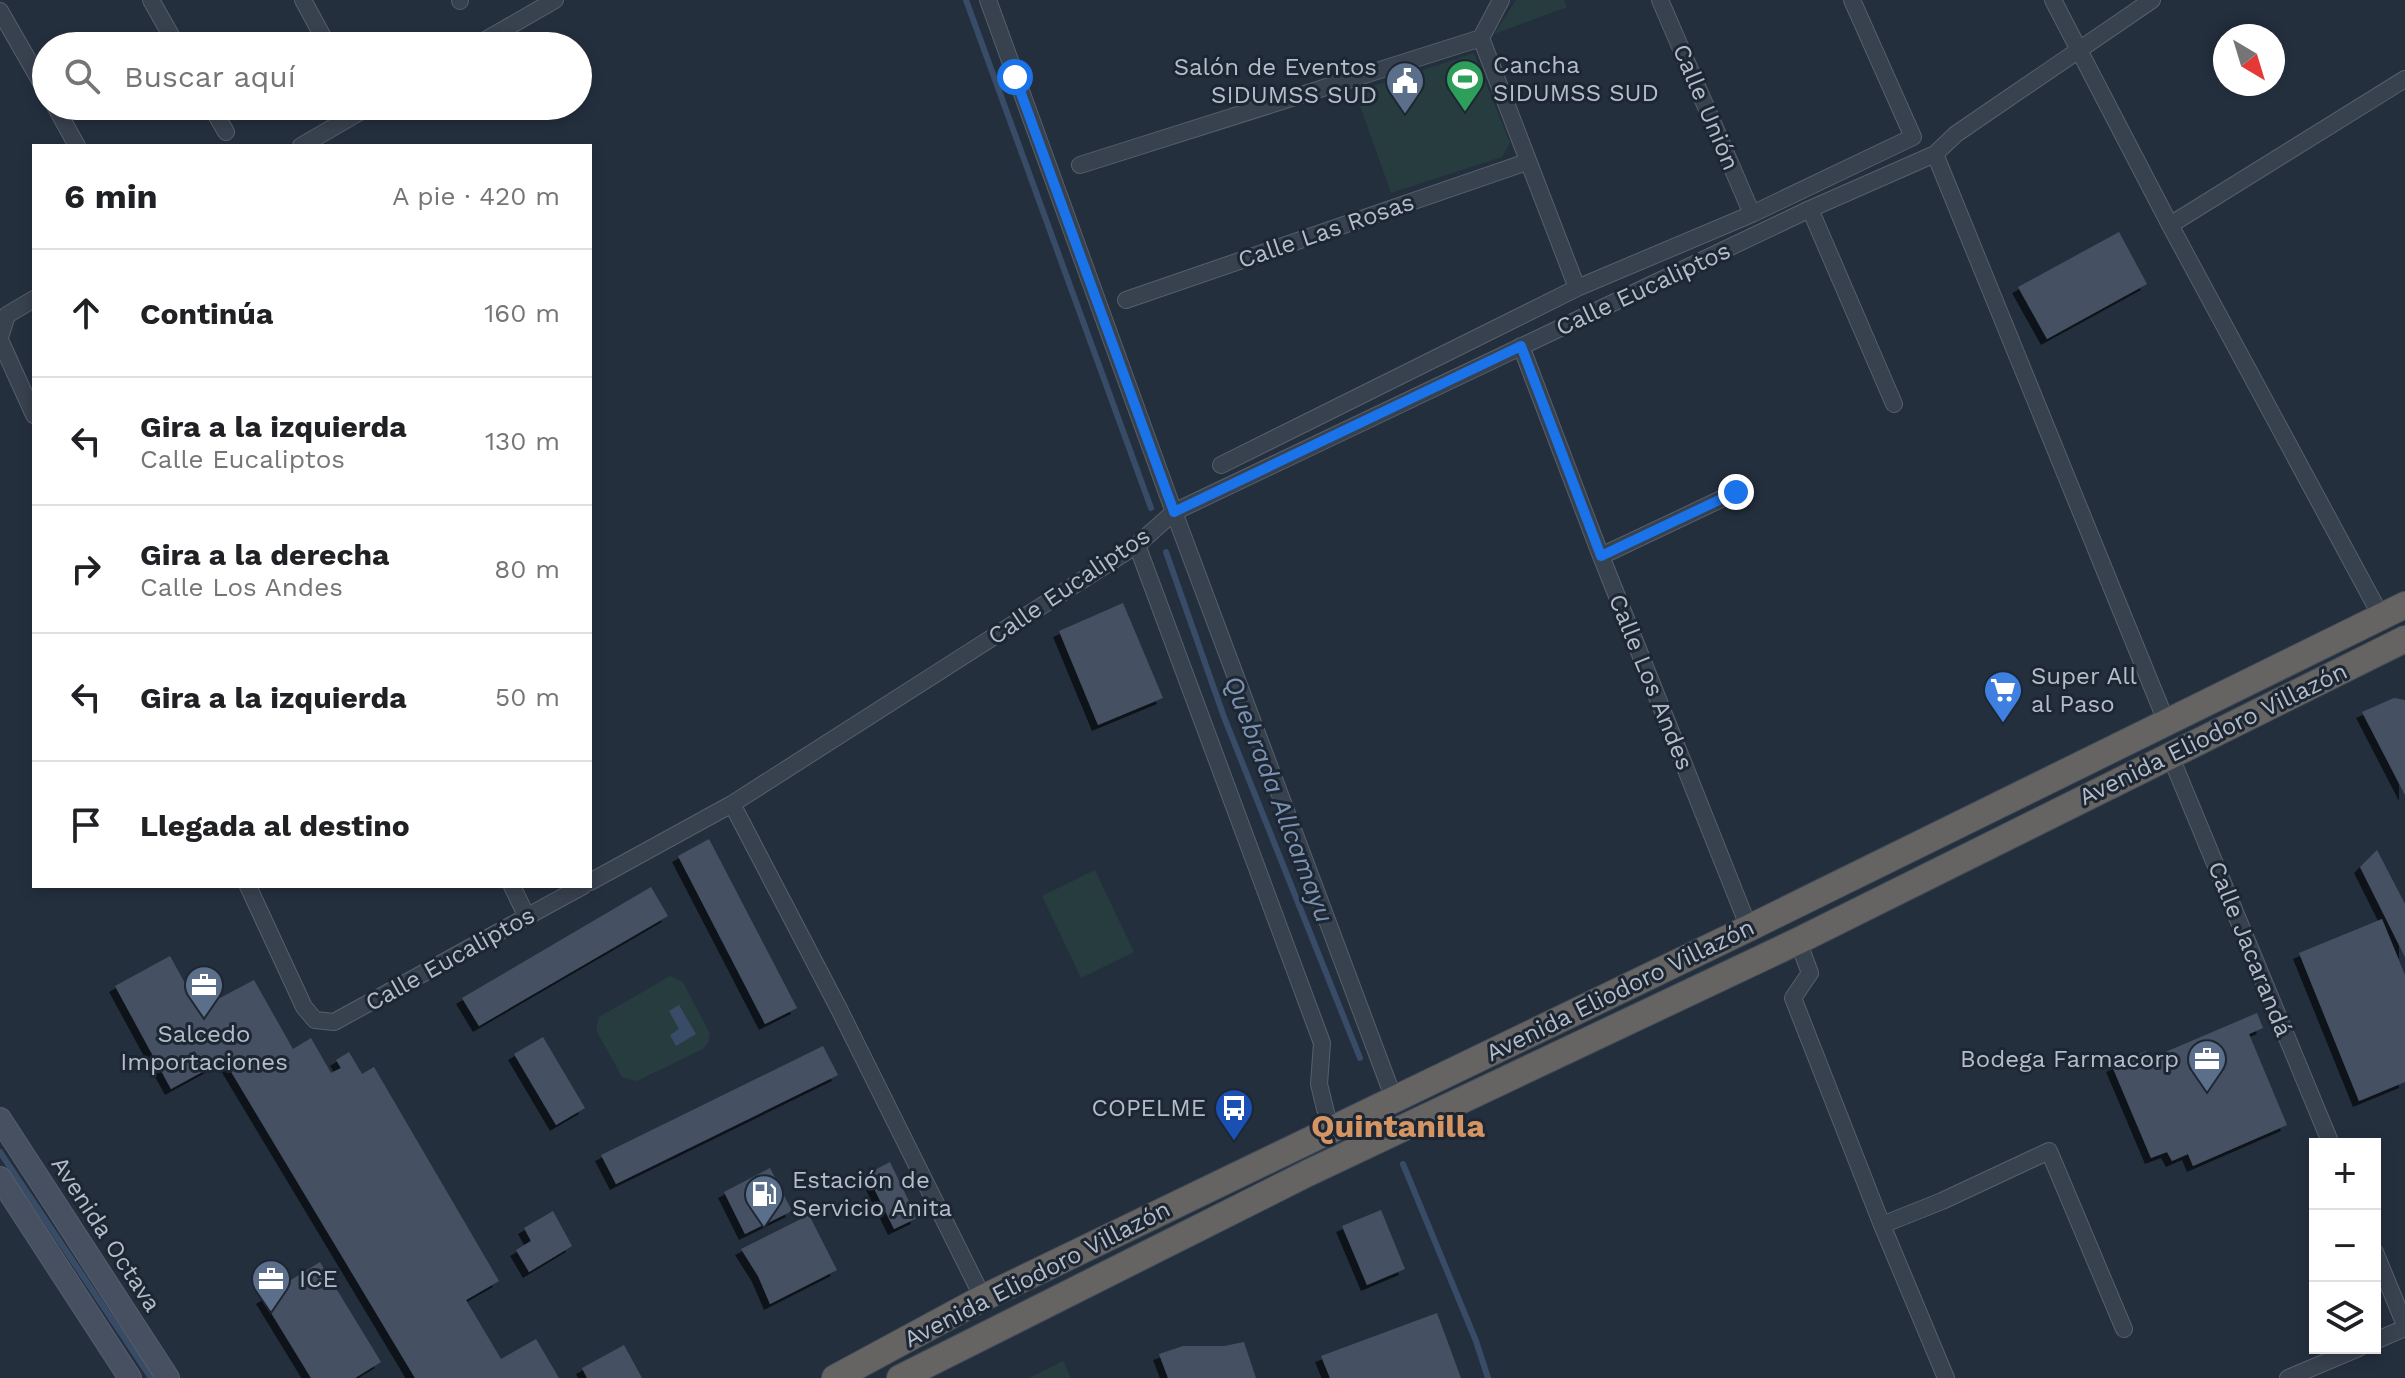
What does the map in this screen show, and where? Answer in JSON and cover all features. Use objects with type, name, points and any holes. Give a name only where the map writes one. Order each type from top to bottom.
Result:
[{"type":"highway","name":"Avenida Eliodoro Villazón","points":[[835,1378],[983,1298],[1749,928],[2405,605]]},
{"type":"highway","name":"Avenida Eliodoro Villazón","points":[[900,1378],[1308,1173],[1798,941],[2405,639]]},
{"type":"main road","name":"Avenida Octava","points":[[0,1119],[168,1378]]},
{"type":"main road","points":[[0,1178],[130,1378]]},
{"type":"street","points":[[12,0],[0,9],[32,66]]},
{"type":"street","points":[[151,0],[169,32]]},
{"type":"street","points":[[303,0],[320,32]]},
{"type":"street","points":[[499,32],[555,0]]},
{"type":"street","points":[[988,0],[1174,512],[1394,1099]]},
{"type":"street","points":[[1080,165],[1481,38],[1501,0]]},
{"type":"street","name":"Calle Unión","points":[[1660,0],[1752,214]]},
{"type":"street","name":"Calle Eucaliptos","points":[[1221,465],[1577,288],[1752,214],[1913,137],[1852,0]]},
{"type":"street","points":[[2053,0],[2170,225],[2381,616]]},
{"type":"street","name":"Calle Eucaliptos","points":[[592,881],[732,804],[1137,545],[1174,512],[1810,209],[1935,154],[1956,134],[2152,0]]},
{"type":"street","points":[[1481,38],[1577,288]]},
{"type":"street","points":[[2170,225],[2405,79]]},
{"type":"street","points":[[63,120],[76,144]]},
{"type":"street","points":[[219,120],[226,132]]},
{"type":"street","points":[[304,144],[346,120]]},
{"type":"street","points":[[1935,154],[2166,721]]},
{"type":"street","name":"Calle Las Rosas","points":[[1126,300],[1527,162]]},
{"type":"street","points":[[1810,209],[1894,404]]},
{"type":"street","points":[[32,300],[4,308],[0,339],[32,411]]},
{"type":"street","name":"Calle Los Andes","points":[[1521,346],[1749,928]]},
{"type":"street","points":[[1601,556],[1736,492]]},
{"type":"street","points":[[1137,545],[1322,1043],[1319,1084],[1330,1129]]},
{"type":"street","name":"Calle Jacarandá","points":[[2170,755],[2329,1138]]},
{"type":"street","points":[[732,804],[839,1009],[983,1298]]},
{"type":"street","name":"Calle Eucaliptos","points":[[249,888],[304,1007],[315,1020],[334,1022],[579,888]]},
{"type":"street","points":[[513,888],[527,917]]},
{"type":"street","points":[[1798,941],[1810,973],[1793,998],[1946,1378]]},
{"type":"street","points":[[1882,1225],[2049,1151],[2124,1329]]},
{"type":"street","points":[[2381,1267],[2405,1326],[2381,1338]]},
{"type":"street","points":[[2288,1378],[2345,1354]]},
{"type":"green space","points":[[1516,0],[1564,0],[1567,7],[1494,34]]},
{"type":"green space","points":[[1474,53],[1510,143],[1502,157],[1391,193],[1355,92]]},
{"type":"green space","points":[[1095,870],[1134,952],[1081,978],[1042,896]]},
{"type":"green space","points":[[670,976],[683,982],[710,1034],[708,1043],[703,1049],[637,1081],[622,1077],[596,1030],[599,1017]]},
{"type":"green space","points":[[1063,1361],[1071,1378],[1029,1378]]},
{"type":"water","points":[[679,1005],[696,1034],[676,1046],[670,1035],[679,1029],[669,1011]]},
{"type":"building","points":[[2119,232],[2147,284],[2047,339],[2018,287]]},
{"type":"building","points":[[1123,603],[1163,698],[1098,725],[1059,631]]},
{"type":"building","points":[[2394,698],[2405,700],[2405,795],[2362,712]]},
{"type":"building","points":[[709,839],[797,1008],[765,1024],[678,856]]},
{"type":"building","points":[[2377,850],[2405,904],[2405,957],[2360,867]]},
{"type":"building","points":[[651,887],[668,916],[479,1026],[462,998]]},
{"type":"building","points":[[2382,919],[2405,975],[2405,1082],[2359,1101],[2299,953]]},
{"type":"building","points":[[170,956],[199,1009],[254,980],[293,1049],[311,1038],[331,1073],[341,1068],[336,1060],[349,1052],[362,1074],[374,1067],[499,1281],[466,1300],[501,1359],[536,1339],[559,1378],[415,1378],[224,1060],[171,1089],[115,986]]},
{"type":"building","points":[[2257,1013],[2263,1028],[2249,1034],[2287,1125],[2193,1166],[2188,1154],[2172,1161],[2167,1152],[2151,1158],[2112,1066],[2146,1051],[2149,1059]]},
{"type":"building","points":[[543,1037],[585,1108],[556,1125],[514,1054]]},
{"type":"building","points":[[823,1046],[838,1075],[616,1184],[601,1155]]},
{"type":"building","points":[[890,1162],[917,1218],[894,1229],[867,1174]]},
{"type":"building","points":[[770,1168],[792,1211],[745,1234],[724,1192]]},
{"type":"building","points":[[1381,1210],[1405,1269],[1367,1285],[1342,1226]]},
{"type":"building","points":[[553,1211],[572,1246],[529,1272],[516,1250],[531,1241],[524,1228]]},
{"type":"building","points":[[809,1215],[837,1270],[770,1304],[758,1276],[741,1249]]},
{"type":"building","points":[[320,1262],[381,1362],[355,1378],[311,1378],[262,1298]]},
{"type":"building","points":[[1437,1313],[1461,1378],[1330,1378],[1321,1356]]},
{"type":"building","points":[[1244,1342],[1256,1378],[1168,1378],[1159,1354],[1183,1346],[1224,1346]]},
{"type":"building","points":[[624,1345],[642,1378],[587,1378],[582,1368]]},
{"type":"waterway","name":"Quebrada Allcamayu","points":[[966,0],[1151,508]]},
{"type":"waterway","name":"Quebrada Allcamayu","points":[[1166,552],[1224,717],[1360,1058]]},
{"type":"waterway","points":[[0,1152],[151,1378]]},
{"type":"waterway","name":"Quebrada Allcamayu","points":[[1403,1164],[1476,1341],[1488,1378]]},
{"type":"place","name":"Cancha SIDUMSS SUD","points":[[1465,113]]},
{"type":"place","name":"Salón de Eventos SIDUMSS SUD","points":[[1405,115]]},
{"type":"place","name":"Super All al Paso","points":[[2003,724]]},
{"type":"place","name":"Salcedo Importaciones","points":[[204,1019]]},
{"type":"place","name":"Bodega Farmacorp","points":[[2207,1093]]},
{"type":"place","name":"COPELME","points":[[1234,1142]]},
{"type":"place","name":"Estación de Servicio Anita","points":[[764,1228]]},
{"type":"place","name":"ICE","points":[[271,1313]]},
{"type":"district","name":"Quintanilla","points":[[1398,1126]]},
{"type":"route","points":[[1015,77],[1174,512],[1521,346],[1601,556],[1736,492]]}]
